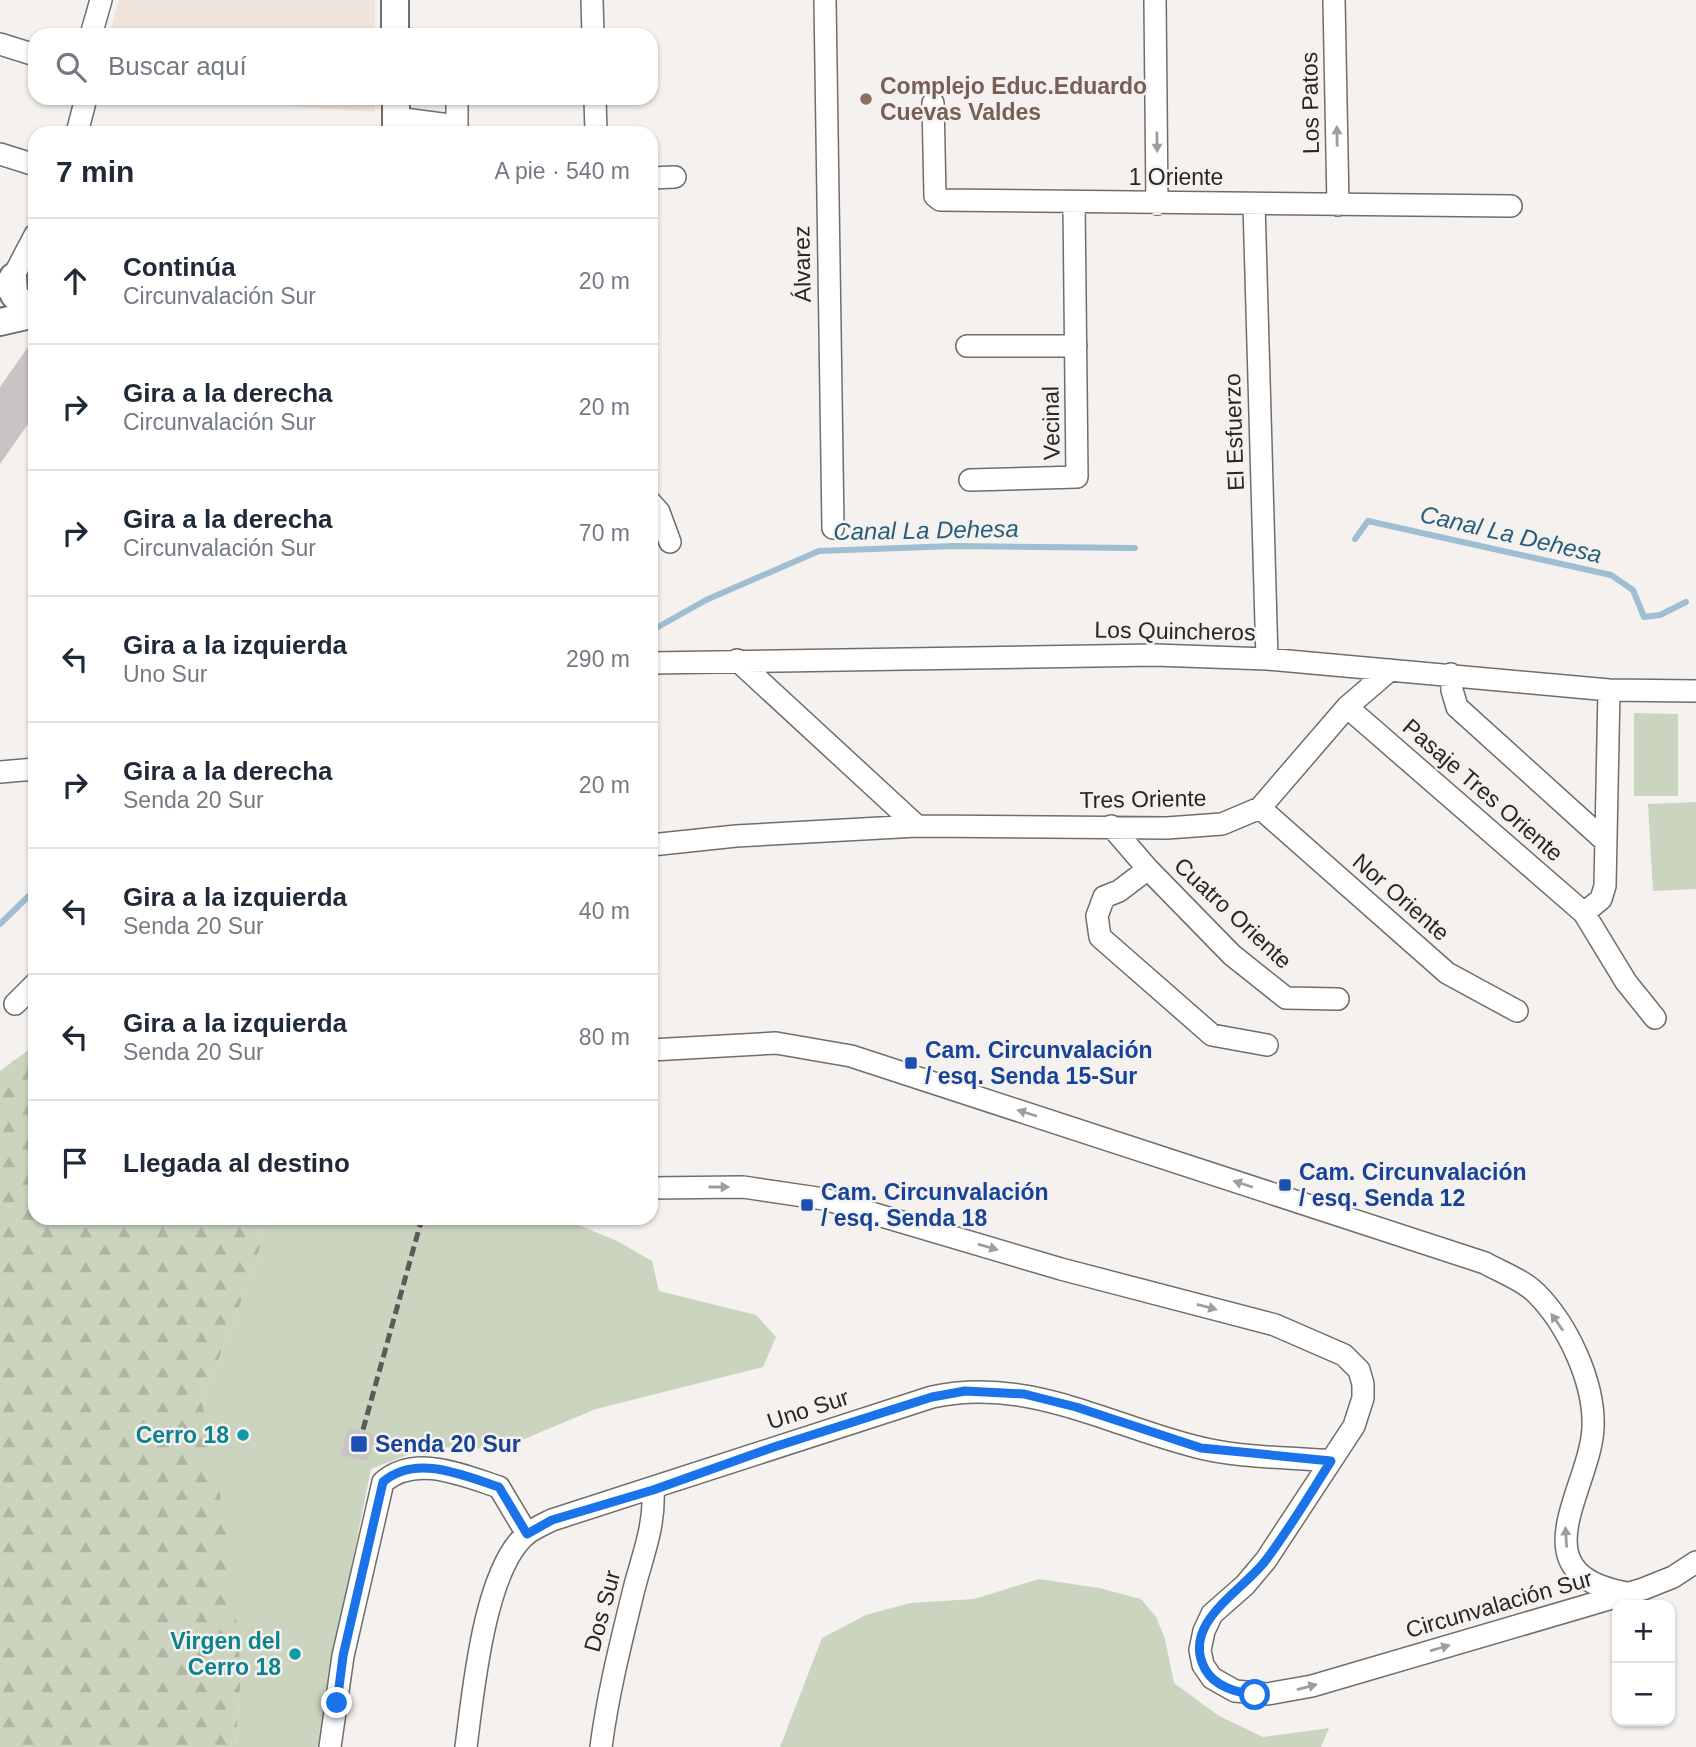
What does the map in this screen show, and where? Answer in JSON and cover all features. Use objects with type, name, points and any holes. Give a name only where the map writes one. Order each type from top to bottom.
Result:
[{"type":"street","points":[[93,28],[101,0]]},
{"type":"street","points":[[395,0],[395,28]]},
{"type":"street","points":[[592,0],[593,28]]},
{"type":"street","name":"Álvarez","points":[[825,0],[833,528]]},
{"type":"street","points":[[1155,0],[1157,204]]},
{"type":"street","name":"Los Patos","points":[[1334,0],[1338,205]]},
{"type":"street","points":[[0,44],[28,53]]},
{"type":"street","name":"1 Oriente","points":[[933,103],[934,196],[940,200],[1511,206]]},
{"type":"street","points":[[79,126],[84,105]]},
{"type":"street","points":[[457,105],[457,126]]},
{"type":"street","points":[[595,105],[596,126]]},
{"type":"street","points":[[396,116],[440,126]]},
{"type":"street","points":[[0,154],[28,163]]},
{"type":"street","points":[[658,178],[675,177]]},
{"type":"street","name":"Vecinal","points":[[971,481],[1077,477],[1074,203]]},
{"type":"street","name":"El Esfuerzo","points":[[1254,204],[1267,659]]},
{"type":"street","points":[[28,245],[4,279],[19,303],[28,310]]},
{"type":"street","points":[[0,322],[28,315]]},
{"type":"street","points":[[967,346],[1076,346]]},
{"type":"street","points":[[658,511],[670,542]]},
{"type":"street","name":"Los Quincheros","points":[[658,663],[1155,655],[1267,659],[1609,690],[1696,691]]},
{"type":"street","points":[[737,660],[917,826]]},
{"type":"street","name":"Tres Oriente","points":[[658,844],[736,836],[917,826],[1167,828],[1222,824],[1260,808],[1347,707],[1390,670]]},
{"type":"street","points":[[1451,674],[1457,708],[1604,840]]},
{"type":"street","points":[[1584,913],[1601,899],[1605,886],[1609,690]]},
{"type":"street","name":"Pasaje Tres Oriente","points":[[1347,707],[1584,913],[1626,982],[1655,1018]]},
{"type":"street","points":[[0,772],[28,770]]},
{"type":"street","name":"Nor Oriente","points":[[1260,808],[1447,973],[1517,1011]]},
{"type":"street","name":"Cuatro Oriente","points":[[1111,826],[1148,869],[1232,955],[1286,998],[1338,999]]},
{"type":"street","points":[[1148,869],[1119,891],[1104,897],[1097,916],[1100,937],[1212,1035],[1266,1045]]},
{"type":"street","points":[[15,1004],[28,991]]},
{"type":"street","name":"Circunvalación Sur","points":[[658,1049],[745,1042],[776,1043],[851,1056],[1485,1263],[1535,1292],[1564,1331],[1583,1368],[1591,1399],[1592,1441],[1569,1509],[1565,1542],[1572,1560],[1583,1576],[1601,1586],[1629,1593]]},
{"type":"street","name":"Circunvalación Sur","points":[[658,1188],[754,1188],[824,1199],[1061,1269],[1275,1325],[1322,1343],[1351,1362],[1359,1370],[1363,1384],[1363,1398],[1354,1426],[1266,1560],[1245,1585],[1218,1607],[1207,1622],[1201,1640],[1200,1657],[1212,1678],[1225,1687],[1255,1695],[1295,1690],[1629,1593]]},
{"type":"street","name":"Uno Sur","points":[[466,1747],[490,1603],[508,1560],[527,1534],[552,1520],[653,1490],[932,1397],[965,1391],[1037,1397],[1201,1448],[1331,1461]]},
{"type":"street","points":[[330,1747],[343,1656],[383,1482],[397,1470],[444,1469],[499,1487],[527,1534]]},
{"type":"street","name":"Dos Sur","points":[[601,1747],[607,1696],[650,1539],[654,1511],[653,1490]]},
{"type":"street","points":[[1629,1593],[1673,1577],[1696,1562]]},
{"type":"shaded area","points":[[119,0],[375,0],[375,28],[111,28]]},
{"type":"shaded area","points":[[280,105],[375,105],[375,112]]},
{"type":"green space","points":[[1634,713],[1678,714],[1678,796],[1634,796]]},
{"type":"green space","points":[[1696,802],[1696,889],[1653,891],[1648,804]]},
{"type":"green space","points":[[28,1050],[28,1225],[265,1225],[255,1266],[202,1402],[229,1540],[241,1673],[236,1747],[0,1747],[0,1071]]},
{"type":"green space","points":[[265,1225],[579,1225],[617,1241],[652,1261],[659,1291],[756,1315],[776,1337],[763,1367],[596,1409],[500,1449],[428,1447],[371,1469],[343,1608],[324,1747],[236,1747],[241,1673],[202,1402],[255,1266]]},
{"type":"green space","points":[[1039,1579],[1099,1588],[1141,1599],[1156,1617],[1165,1639],[1174,1683],[1219,1716],[1263,1737],[1329,1728],[1321,1747],[780,1747],[822,1638],[866,1615],[910,1603],[974,1599]]},
{"type":"building","points":[[28,347],[28,424],[0,464],[0,387]]},
{"type":"building","points":[[348,1428],[375,1434],[368,1461],[341,1455]]},
{"type":"waterway","name":"Canal La Dehesa","points":[[1355,539],[1368,521],[1611,575],[1633,590],[1644,617],[1660,615],[1686,602]]},
{"type":"waterway","name":"Canal La Dehesa","points":[[658,627],[706,600],[819,551],[954,546],[1135,548]]},
{"type":"waterway","name":"Canal La Dehesa","points":[[0,924],[28,897]]},
{"type":"railway","points":[[359,1444],[420,1225]]},
{"type":"place","name":"Complejo Educ.Eduardo Cuevas Valdes","points":[[866,99]]},
{"type":"place","name":"Cam. Circunvalación / esq. Senda 15-Sur","points":[[911,1063]]},
{"type":"place","name":"Cam. Circunvalación / esq. Senda 12","points":[[1285,1185]]},
{"type":"place","name":"Cam. Circunvalación / esq. Senda 18","points":[[807,1205]]},
{"type":"place","name":"Cerro 18","points":[[243,1435]]},
{"type":"place","name":"Senda 20 Sur","points":[[359,1444]]},
{"type":"place","name":"Virgen del Cerro 18","points":[[295,1654]]},
{"type":"route","points":[[337,1703],[343,1656],[383,1482],[397,1470],[444,1469],[499,1487],[527,1534],[552,1520],[653,1490],[774,1447],[932,1397],[965,1391],[1024,1394],[1076,1407],[1158,1437],[1201,1448],[1331,1461],[1256,1573],[1218,1607],[1207,1622],[1201,1640],[1200,1657],[1212,1678],[1218,1684],[1235,1691],[1255,1695]]}]
